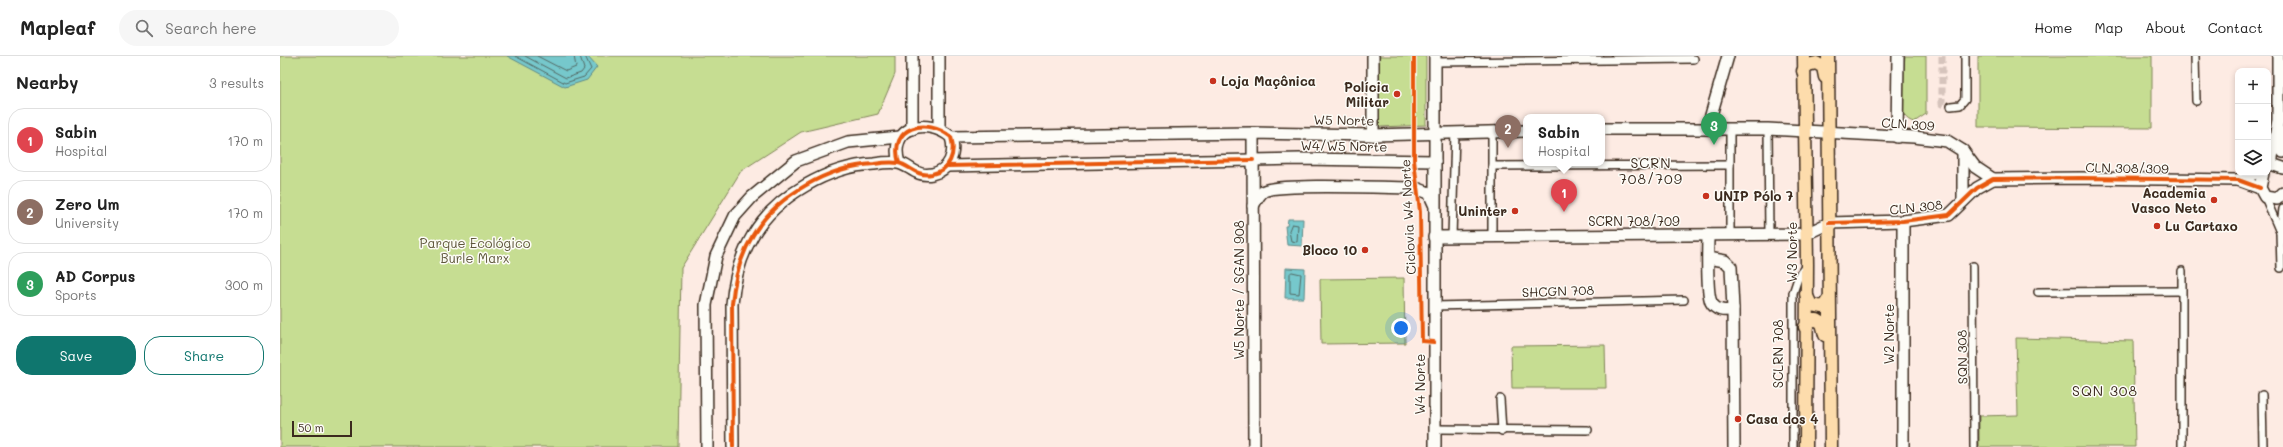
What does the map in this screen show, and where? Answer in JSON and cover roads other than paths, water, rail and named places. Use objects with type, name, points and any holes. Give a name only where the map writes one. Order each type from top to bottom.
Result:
[{"type":"main road","name":"W3 Norte","points":[[1804,56],[1803,71],[1806,131],[1807,264],[1806,447]]},
{"type":"main road","points":[[1828,56],[1828,300],[1831,447]]},
{"type":"main road","points":[[1803,71],[1812,63],[1821,64],[1828,96]]},
{"type":"main road","points":[[1806,293],[1811,305],[1815,307],[1823,307],[1828,300]]},
{"type":"main road","points":[[1806,327],[1812,320],[1817,320],[1822,323],[1829,354]]},
{"type":"street","points":[[912,56],[912,129]]},
{"type":"street","points":[[939,56],[939,129]]},
{"type":"street","points":[[1373,56],[1373,135]]},
{"type":"street","points":[[1707,129],[1728,56]]},
{"type":"street","points":[[1897,137],[1898,56]]},
{"type":"street","points":[[1951,106],[1964,102],[1965,56]]},
{"type":"street","points":[[2194,56],[2196,101]]},
{"type":"street","points":[[2278,56],[2278,120],[2283,152]]},
{"type":"street","points":[[1435,59],[1694,59]]},
{"type":"street","name":"W4 Norte","points":[[1435,59],[1435,447]]},
{"type":"street","points":[[2271,159],[2278,120]]},
{"type":"street","points":[[707,447],[706,305],[716,256],[735,216],[752,197],[796,160],[848,142],[900,137],[912,129],[925,126],[939,129],[951,137],[953,156],[948,166],[939,172],[925,174],[906,168],[899,163],[872,164],[849,168],[814,180],[797,190],[776,208],[752,235],[734,284],[732,304],[733,447]]},
{"type":"street","points":[[1730,128],[1730,235]]},
{"type":"street","points":[[1605,129],[1730,128],[1806,131]]},
{"type":"street","points":[[1768,129],[1769,235]]},
{"type":"street","points":[[1492,131],[1492,237]]},
{"type":"street","points":[[1435,133],[1523,131]]},
{"type":"street","name":"CLN 309","points":[[1806,131],[1947,141],[1963,150],[1975,167],[1993,179]]},
{"type":"street","points":[[1452,237],[1455,132]]},
{"type":"street","name":"W5 Norte","points":[[951,137],[1253,133],[1373,135],[1435,133]]},
{"type":"street","name":"W5 Norte / SGAN 908","points":[[1253,133],[1254,447]]},
{"type":"street","points":[[899,163],[896,149],[900,137]]},
{"type":"street","points":[[1963,150],[1963,201]]},
{"type":"street","name":"W4/W5 Norte","points":[[948,166],[1253,160],[1434,160]]},
{"type":"street","points":[[1605,166],[1730,165]]},
{"type":"street","points":[[2271,165],[2283,168]]},
{"type":"street","points":[[1492,166],[1572,166]]},
{"type":"street","name":"CLN 308/309","points":[[1993,179],[2081,178],[2238,180],[2248,176]]},
{"type":"street","points":[[2262,176],[2262,192],[2280,232]]},
{"type":"street","name":"CLN 308","points":[[1806,234],[1829,224],[1903,220],[1949,215],[1977,188],[1993,179]]},
{"type":"street","name":"CLN 308/309","points":[[2238,180],[2262,192]]},
{"type":"street","points":[[1253,206],[1264,192],[1271,189],[1308,187],[1416,188],[1429,193],[1434,204]]},
{"type":"street","points":[[2262,192],[2277,199],[2283,193]]},
{"type":"street","points":[[2281,268],[2280,232],[2283,210]]},
{"type":"street","name":"W2 Norte","points":[[1903,220],[1903,447]]},
{"type":"street","name":"SCRN 708/709","points":[[1434,237],[1806,234]]},
{"type":"street","points":[[1708,235],[1711,303],[1721,310],[1733,309]]},
{"type":"street","points":[[1708,258],[1725,261],[1730,267],[1733,309],[1734,447]]},
{"type":"street","name":"SCLRN 708","points":[[1793,447],[1793,293],[1799,275],[1807,264]]},
{"type":"street","name":"SQN 308","points":[[1973,266],[1974,447]]},
{"type":"street","points":[[2182,271],[2182,447]]},
{"type":"street","points":[[2038,292],[2181,291]]},
{"type":"street","name":"SHCGN 708","points":[[1434,306],[1684,300]]},
{"type":"street","points":[[2262,395],[2263,447]]},
{"type":"street","points":[[1500,400],[1502,431]]},
{"type":"street","points":[[1434,429],[1502,431],[1588,430]]},
{"type":"water","points":[[507,56],[587,56],[597,67],[587,80],[565,87]]},
{"type":"water","points":[[1288,219],[1303,219],[1302,246],[1287,245],[1285,226],[1287,226]]},
{"type":"water","points":[[1286,268],[1305,269],[1304,298],[1285,298]]},
{"type":"tunnel","points":[[1942,56],[1942,104],[1951,106]]},
{"type":"place","name":"Loja Maçônica","points":[[1213,81]]},
{"type":"place","name":"Polícia Militar","points":[[1397,94]]},
{"type":"place","name":"AD Corpus","points":[[1714,145]]},
{"type":"place","name":"Zero Um","points":[[1508,148]]},
{"type":"place","name":"UNIP Pólo 7","points":[[1706,196]]},
{"type":"place","name":"Academia Vasco Neto","points":[[2214,200]]},
{"type":"place","name":"Uninter","points":[[1515,211]]},
{"type":"place","name":"Sabin","points":[[1564,212]]},
{"type":"place","name":"Lu Cartaxo","points":[[2157,226]]},
{"type":"place","name":"Bloco 10","points":[[1365,250]]},
{"type":"place","name":"Casa dos 4","points":[[1738,419]]},
{"type":"district","name":"SCRN 708/709","points":[[1651,172]]},
{"type":"district","name":"SQN 308","points":[[2105,391]]},
{"type":"park label","name":"Parque Ecológico Burle Marx","points":[[475,250]]}]
